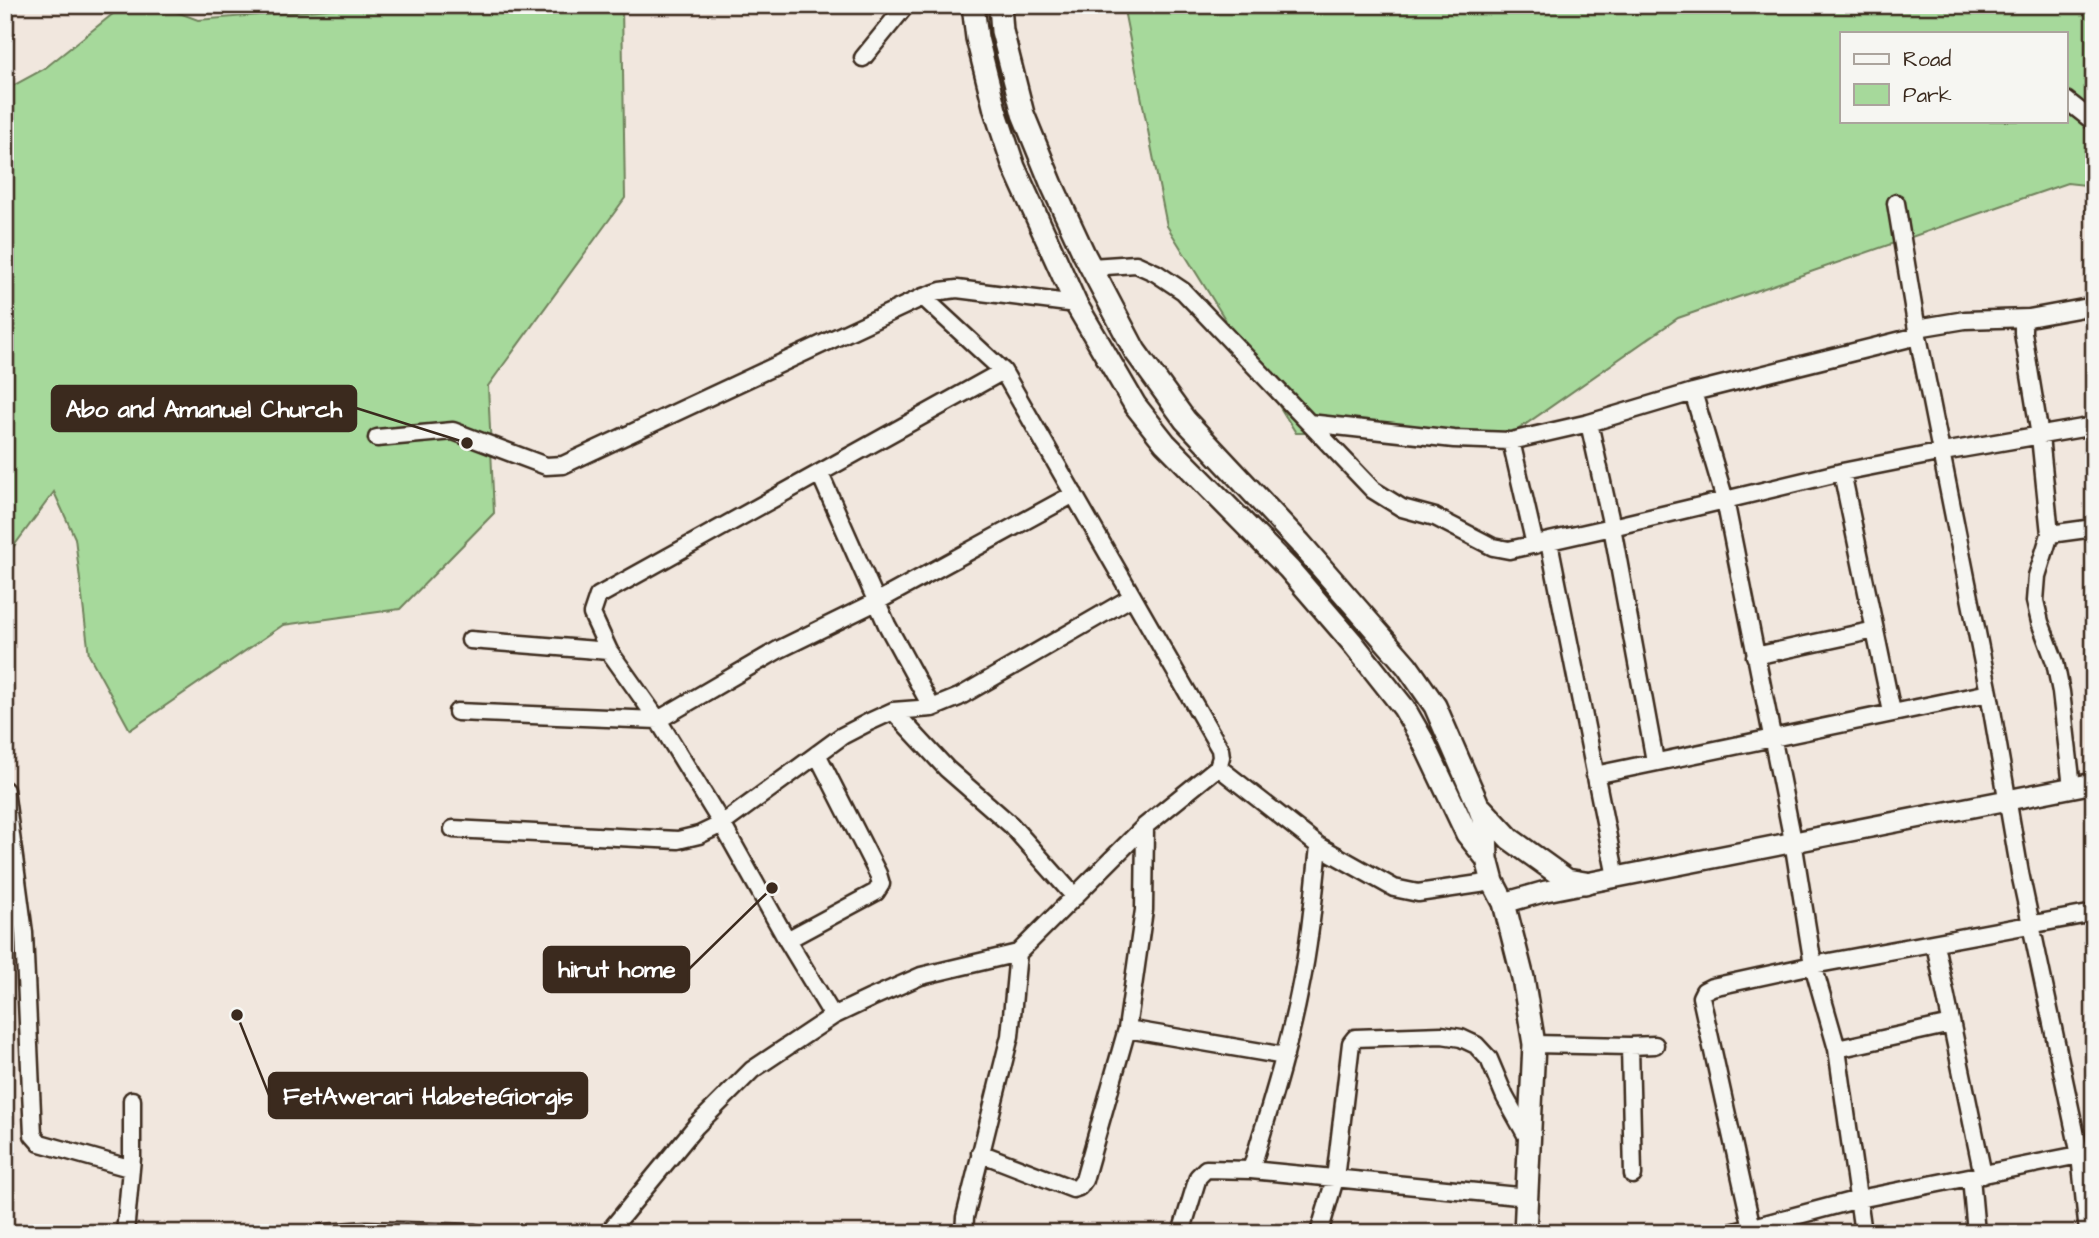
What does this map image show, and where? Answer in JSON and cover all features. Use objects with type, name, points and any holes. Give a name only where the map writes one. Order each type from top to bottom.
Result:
[{"type":"main road","points":[[973,5],[977,37],[995,110],[1014,167],[1076,304],[1135,405],[1165,443],[1212,494],[1289,569],[1404,708],[1423,741],[1467,834],[1487,859]]},
{"type":"main road","points":[[1000,5],[1002,31],[1023,114],[1052,186],[1087,261],[1135,351],[1185,420],[1300,543],[1407,666],[1435,706],[1479,807],[1486,827],[1487,859],[1493,882],[1504,903],[1523,978],[1534,1044],[1525,1233]]},
{"type":"main road","points":[[1212,494],[1233,472]]},
{"type":"main road","points":[[1479,807],[1510,839],[1567,880],[1585,883]]},
{"type":"street","points":[[863,58],[906,5]]},
{"type":"street","points":[[2068,102],[2094,122]]},
{"type":"street","points":[[1896,203],[1917,332],[1989,693],[2020,873],[2087,1154],[2088,1233]]},
{"type":"street","points":[[1087,261],[1136,264],[1156,273],[1183,291],[1373,489],[1402,508],[1435,517],[1493,547],[1509,550],[1842,472],[2094,426]]},
{"type":"street","points":[[377,438],[453,431],[546,466],[563,465],[923,297],[957,289],[1076,304]]},
{"type":"street","points":[[608,1233],[696,1126],[752,1070],[833,1016],[921,976],[1018,953],[1145,826],[1218,767],[1220,748],[1003,371],[923,297]]},
{"type":"street","points":[[1308,423],[1454,439],[1511,441],[1965,320],[2029,318],[2094,306]]},
{"type":"street","points":[[2029,318],[2024,324],[2023,333],[2040,436],[2050,534],[2037,576],[2035,601],[2055,663],[2061,692],[2072,787]]},
{"type":"street","points":[[833,1016],[722,824],[657,720],[609,651],[592,614],[598,596],[1003,371]]},
{"type":"street","points":[[1693,392],[1725,500],[1793,841],[1813,965],[1837,1049],[1863,1233]]},
{"type":"street","points":[[1589,422],[1612,527],[1655,761]]},
{"type":"street","points":[[1511,441],[1542,543],[1616,877]]},
{"type":"street","points":[[1842,472],[1892,712]]},
{"type":"street","points":[[820,474],[887,625],[932,708]]},
{"type":"street","points":[[457,712],[657,720],[778,650],[878,601],[1074,494]]},
{"type":"street","points":[[2050,534],[2094,528]]},
{"type":"street","points":[[453,829],[678,840],[699,835],[722,824],[842,736],[893,711],[932,708],[959,697],[1132,597]]},
{"type":"street","points":[[1755,656],[1875,630]]},
{"type":"street","points":[[470,640],[609,651]]},
{"type":"street","points":[[1595,775],[1989,693]]},
{"type":"street","points":[[893,711],[947,769],[1011,825],[1076,897]]},
{"type":"street","points":[[787,940],[876,892],[881,884],[817,754]]},
{"type":"street","points":[[1218,767],[1319,846],[1394,888],[1418,893],[1493,882]]},
{"type":"street","points":[[1504,903],[1585,883],[2094,783]]},
{"type":"street","points":[[5,790],[24,933],[33,1135],[40,1143],[130,1168]]},
{"type":"street","points":[[980,1153],[1073,1189],[1084,1181],[1127,1029],[1144,910],[1145,826]]},
{"type":"street","points":[[1251,1170],[1284,1056],[1305,962],[1319,846]]},
{"type":"street","points":[[1753,1230],[1701,997],[1704,991],[1813,965],[2094,913]]},
{"type":"street","points":[[1935,944],[1977,1176],[1976,1233]]},
{"type":"street","points":[[964,1233],[965,1217],[1010,1036],[1018,953]]},
{"type":"street","points":[[1837,1049],[1951,1024]]},
{"type":"street","points":[[1127,1029],[1284,1056]]},
{"type":"street","points":[[1319,1233],[1335,1179],[1351,1043],[1355,1038],[1442,1035],[1461,1038],[1476,1045],[1489,1059],[1505,1097],[1530,1143]]},
{"type":"street","points":[[1534,1044],[1655,1045]]},
{"type":"street","points":[[1630,1046],[1633,1175]]},
{"type":"street","points":[[125,1233],[132,1100]]},
{"type":"street","points":[[1731,1233],[1753,1230],[1859,1199],[2087,1154]]},
{"type":"street","points":[[1181,1233],[1201,1173],[1206,1169],[1251,1170],[1528,1197]]},
{"type":"street","points":[[323,1233],[366,1230],[475,1233]]},
{"type":"green space","points":[[124,5],[158,5],[198,20],[355,5],[622,5],[625,198],[488,386],[494,513],[400,609],[283,625],[130,730],[89,655],[75,538],[54,492],[5,558],[5,90],[44,69]]},
{"type":"green space","points":[[1123,5],[2094,5],[2094,186],[2067,183],[1678,318],[1513,433],[1296,433],[1167,226]]},
{"type":"place","name":"Abo and Amanuel Church","points":[[467,443]]},
{"type":"place","name":"hirut home","points":[[772,888]]},
{"type":"place","name":"FetAwerari HabeteGiorgis","points":[[237,1015]]}]
